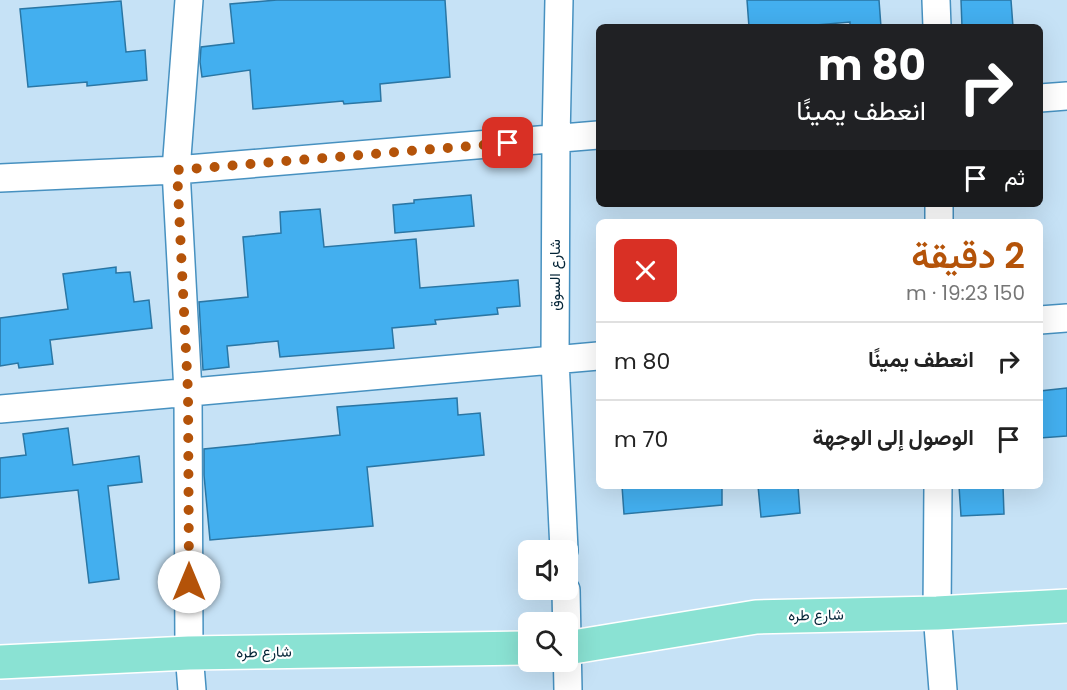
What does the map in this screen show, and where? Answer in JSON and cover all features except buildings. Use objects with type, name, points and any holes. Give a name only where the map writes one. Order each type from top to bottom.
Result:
[{"type":"main road","name":"شارع طره","points":[[578,646],[756,617],[937,613],[1067,606]]},
{"type":"main road","name":"شارع طره","points":[[0,662],[189,653],[518,648]]},
{"type":"street","points":[[189,0],[177,170],[188,392],[189,653],[192,690]]},
{"type":"street","name":"شارع السوق","points":[[559,0],[555,360],[564,540]]},
{"type":"street","points":[[936,0],[937,24]]},
{"type":"street","points":[[1043,98],[1067,96]]},
{"type":"street","points":[[0,178],[177,170],[596,135]]},
{"type":"street","points":[[1043,320],[1067,318]]},
{"type":"street","points":[[0,410],[596,357]]},
{"type":"street","points":[[938,489],[937,613],[943,690]]},
{"type":"street","points":[[568,672],[568,690]]},
{"type":"route","points":[[189,582],[188,392],[177,170],[508,143]]}]
